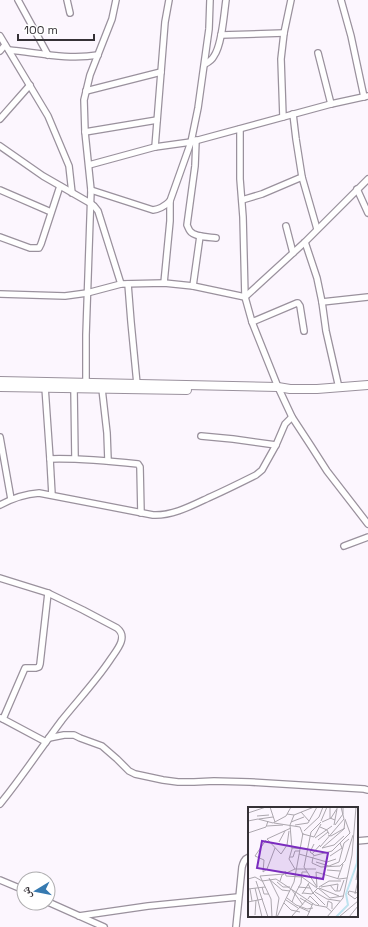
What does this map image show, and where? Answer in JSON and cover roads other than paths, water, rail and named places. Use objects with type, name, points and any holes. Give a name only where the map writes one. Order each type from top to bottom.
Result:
[{"type":"street","points":[[18,0],[48,55]]},
{"type":"street","points":[[66,0],[70,13]]},
{"type":"street","points":[[86,386],[91,190],[85,132],[84,104],[90,75],[112,19],[116,0]]},
{"type":"street","points":[[155,147],[165,22],[169,0]]},
{"type":"street","points":[[164,283],[170,221],[170,201],[193,141],[205,64],[209,29],[210,0]]},
{"type":"street","points":[[205,64],[215,54],[221,34],[226,0]]},
{"type":"street","points":[[283,117],[281,67],[284,33],[291,0]]},
{"type":"street","points":[[89,165],[155,147],[193,141],[330,104],[366,97],[341,0]]},
{"type":"street","points":[[221,34],[284,33]]},
{"type":"street","points":[[0,36],[48,116],[70,170],[72,193]]},
{"type":"street","points":[[0,51],[7,47],[48,55],[86,57],[98,55]]},
{"type":"street","points":[[318,53],[330,104]]},
{"type":"street","points":[[86,91],[161,72]]},
{"type":"street","points":[[0,119],[30,85]]},
{"type":"street","points":[[293,114],[302,177],[317,229]]},
{"type":"street","points":[[85,132],[157,120]]},
{"type":"street","points":[[240,129],[240,178],[245,297],[252,322],[279,389],[292,416],[327,471],[368,524]]},
{"type":"street","points":[[193,141],[195,166],[188,225],[189,231],[192,234],[216,238]]},
{"type":"street","points":[[0,146],[27,165],[94,206],[98,212],[121,284]]},
{"type":"street","points":[[242,200],[262,194],[302,177]]},
{"type":"street","points":[[245,297],[305,242],[368,179]]},
{"type":"street","points":[[0,237],[30,248],[39,248],[60,186]]},
{"type":"street","points":[[357,189],[368,213]]},
{"type":"street","points":[[0,190],[52,212]]},
{"type":"street","points":[[91,190],[153,210],[158,210],[170,201]]},
{"type":"street","points":[[286,226],[293,253]]},
{"type":"street","points":[[193,286],[200,236]]},
{"type":"street","points":[[305,242],[318,278],[326,331],[339,388]]},
{"type":"street","points":[[0,294],[56,297],[74,296],[121,284],[164,283],[193,286],[245,297]]},
{"type":"street","points":[[128,284],[137,384]]},
{"type":"street","points":[[322,302],[368,297]]},
{"type":"street","points":[[252,322],[298,303],[300,306],[304,331]]},
{"type":"street","points":[[0,381],[86,386],[137,384],[279,389]]},
{"type":"street","points":[[0,387],[45,387],[74,389],[86,386],[102,389],[290,389],[339,388],[368,384]]},
{"type":"street","points":[[45,387],[52,495]]},
{"type":"street","points":[[74,389],[75,458]]},
{"type":"street","points":[[102,389],[107,433],[108,460]]},
{"type":"street","points":[[0,505],[11,499],[39,493],[152,515],[161,515],[178,511],[251,478],[262,470],[276,445],[285,424],[292,416]]},
{"type":"street","points":[[201,436],[276,445]]},
{"type":"street","points":[[0,438],[11,499]]},
{"type":"street","points":[[50,459],[75,458],[108,460],[140,465],[141,513]]},
{"type":"street","points":[[344,546],[368,537]]},
{"type":"street","points":[[0,578],[48,593],[117,628],[122,635],[120,646],[107,665],[63,720],[0,804]]},
{"type":"street","points":[[48,593],[39,667],[24,668],[2,718],[48,740],[64,734],[74,735],[102,746],[129,771],[135,774],[163,780],[178,782],[250,782],[368,790]]},
{"type":"street","points":[[358,841],[368,840]]},
{"type":"street","points":[[236,927],[243,861],[248,858]]},
{"type":"street","points":[[0,880],[16,887]]},
{"type":"street","points":[[79,916],[148,906],[238,897]]},
{"type":"street","points":[[56,906],[104,927]]}]
